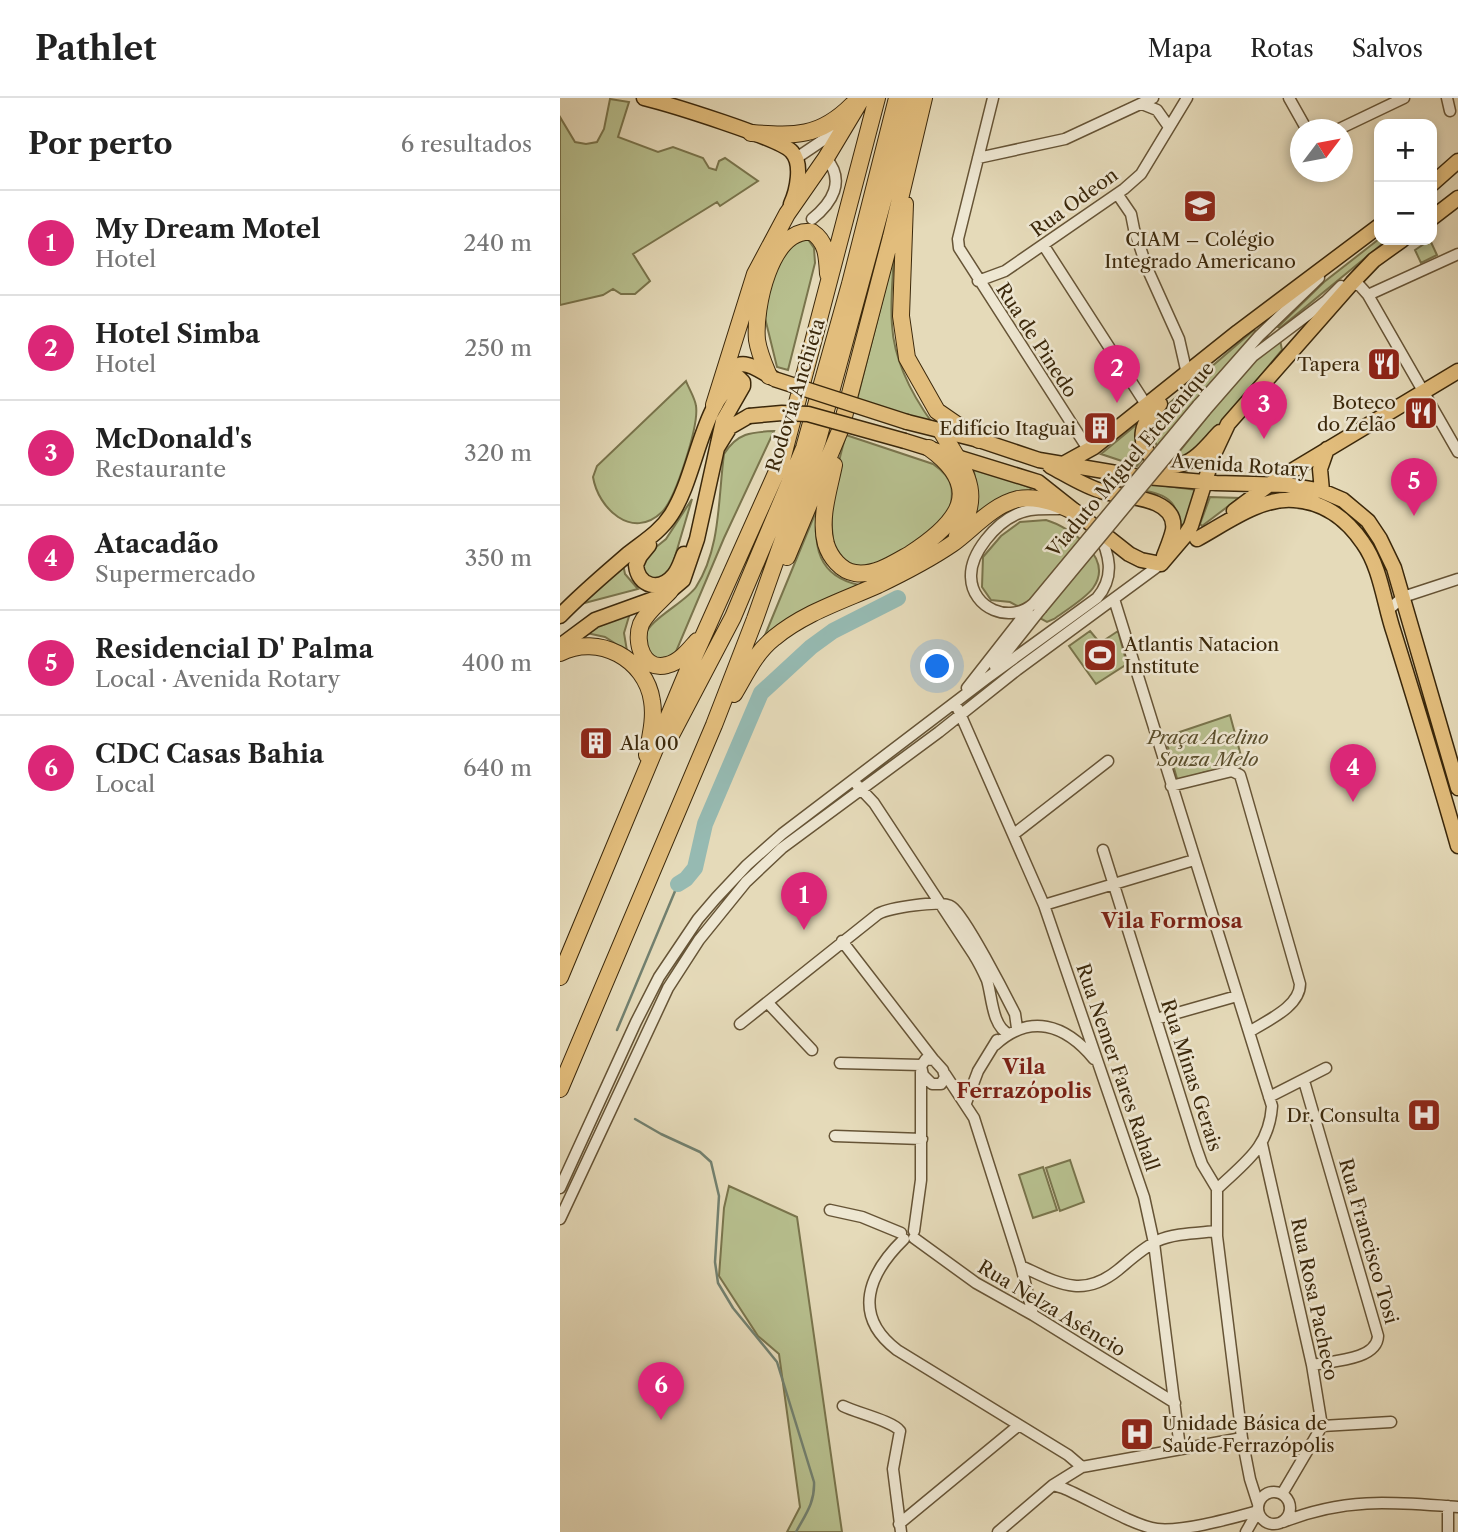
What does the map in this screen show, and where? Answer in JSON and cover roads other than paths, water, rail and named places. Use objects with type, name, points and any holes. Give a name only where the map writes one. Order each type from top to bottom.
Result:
[{"type":"highway","points":[[751,133],[794,136],[811,131],[836,119],[860,98]]},
{"type":"highway","points":[[718,400],[755,274],[787,214],[826,158],[860,98]]},
{"type":"highway","name":"Rodovia Anchieta","points":[[560,977],[704,633],[782,460],[877,98]]},
{"type":"highway","name":"Rodovia Anchieta","points":[[652,761],[680,721],[733,617],[804,448],[850,284],[897,98]]},
{"type":"highway","name":"Rodovia Anchieta","points":[[560,1089],[714,725],[755,620],[818,440],[911,98]]},
{"type":"highway","name":"Rodovia Anchieta","points":[[755,620],[774,586],[839,433],[924,98]]},
{"type":"highway","points":[[907,167],[901,316],[907,358],[937,411],[979,440]]},
{"type":"highway","points":[[772,377],[758,347],[757,309],[766,278],[781,248],[800,234],[816,234],[826,253],[828,287]]},
{"type":"highway","points":[[941,431],[970,484],[968,513],[952,544]]},
{"type":"highway","points":[[839,433],[824,529],[830,553],[841,567],[853,573],[872,572],[898,561],[939,534],[952,518],[959,502],[960,484],[948,464],[929,448]]},
{"type":"highway","points":[[714,725],[754,658],[775,637],[816,612],[880,584],[952,544],[994,511],[1014,500],[1045,500],[1076,513]]},
{"type":"highway","points":[[670,591],[641,625],[638,642],[644,656],[658,666],[669,665],[682,657],[704,633]]},
{"type":"highway","points":[[560,653],[581,646],[605,648],[630,661],[646,681],[653,714],[640,788]]},
{"type":"main road","points":[[644,98],[751,133],[789,149],[796,164],[793,199],[787,214]]},
{"type":"main road","points":[[1437,179],[1458,161]]},
{"type":"main road","points":[[1437,180],[1458,177]]},
{"type":"main road","points":[[1437,214],[1458,198]]},
{"type":"main road","points":[[1064,464],[1094,447],[1238,332],[1374,230]]},
{"type":"main road","points":[[1187,374],[1146,422],[1143,441],[1148,454],[1163,464],[1182,464],[1197,455],[1228,424],[1352,283],[1370,264],[1395,245]]},
{"type":"main road","name":"Avenida Rotary","points":[[718,400],[730,372],[740,364],[907,422],[979,440],[1039,460],[1134,476],[1298,486],[1322,491],[1343,500],[1368,521],[1380,539],[1403,597],[1458,788]]},
{"type":"main road","points":[[717,448],[730,426],[749,416],[808,414],[955,455],[1038,482],[1129,554],[1141,560],[1161,564],[1270,484],[1458,370]]},
{"type":"main road","points":[[560,646],[595,620],[656,598],[670,591],[685,577],[697,539],[720,428],[743,386],[742,379],[739,378],[718,400],[685,489],[670,517],[640,556],[636,565],[641,578],[649,585],[659,585],[671,579],[687,548],[697,539]]},
{"type":"main road","points":[[1161,564],[1191,526],[1213,456],[1228,424]]},
{"type":"main road","points":[[1322,491],[1320,469],[1327,449]]},
{"type":"main road","points":[[1039,460],[1090,487],[1154,502],[1166,509],[1173,529],[1161,564]]},
{"type":"main road","name":"Avenida Rotary","points":[[1196,539],[1266,503],[1294,500],[1318,505],[1333,511],[1347,522],[1371,556],[1458,846]]},
{"type":"main road","points":[[560,616],[660,529]]},
{"type":"street","name":"Rua de Pinedo","points":[[993,98],[958,248],[1086,446],[1094,447]]},
{"type":"street","points":[[978,158],[1065,139],[1153,98]]},
{"type":"street","name":"Rua Odeon","points":[[978,281],[1004,271],[1044,246],[1118,194],[1141,174],[1187,98]]},
{"type":"street","points":[[1289,98],[1301,119]]},
{"type":"street","points":[[1353,122],[1404,98]]},
{"type":"street","points":[[1447,98],[1450,111]]},
{"type":"street","points":[[1142,104],[1157,110],[1169,127]]},
{"type":"street","points":[[796,164],[846,125]]},
{"type":"street","points":[[812,219],[828,204],[835,189],[835,172],[826,158]]},
{"type":"street","points":[[1118,194],[1131,214],[1147,268],[1179,339],[1187,374]]},
{"type":"street","points":[[1044,246],[1147,406]]},
{"type":"street","name":"Viaduto Miguel Etchenique","points":[[956,703],[1259,336],[1347,252]]},
{"type":"street","points":[[1368,295],[1458,254]]},
{"type":"street","name":"Viaduto Miguel Etchenique","points":[[1201,408],[1268,342],[1325,300],[1353,274],[1370,264]]},
{"type":"street","points":[[1352,283],[1360,286],[1368,295],[1458,452]]},
{"type":"street","points":[[1036,605],[1011,614],[990,609],[973,588],[971,577],[974,561],[987,539],[1009,517],[1025,511],[1076,513]]},
{"type":"street","points":[[560,1188],[660,975],[698,919],[763,850],[987,678],[1090,603],[1102,591],[1108,579],[1110,562],[1097,527]]},
{"type":"street","points":[[560,1219],[668,988],[699,940],[746,882],[766,861],[1161,564]]},
{"type":"street","points":[[1388,611],[1403,597],[1458,579]]},
{"type":"street","points":[[1114,599],[1272,1106],[1269,1132],[1262,1144],[1217,1189]]},
{"type":"street","name":"Viaduto Miguel Etchenique","points":[[987,678],[1036,605]]},
{"type":"street","points":[[961,715],[987,678]]},
{"type":"street","name":"Rua Nemer Fares Rahall","points":[[956,703],[1044,905],[1144,1197],[1154,1243],[1180,1448]]},
{"type":"street","points":[[1014,834],[1108,761]]},
{"type":"street","points":[[1171,786],[1233,771],[1240,775],[1300,984],[1297,997],[1290,1005],[1249,1032]]},
{"type":"street","points":[[852,781],[874,803],[949,915],[983,971],[1009,1030]]},
{"type":"street","name":"Rua Minas Gerais","points":[[1103,850],[1199,1156],[1217,1189],[1217,1231],[1242,1438],[1260,1532]]},
{"type":"street","points":[[1044,905],[1195,860]]},
{"type":"street","points":[[740,1024],[842,941],[883,912],[942,904],[955,909],[1015,1014],[1009,1030],[995,1045],[962,1099]]},
{"type":"street","points":[[912,907],[949,915]]},
{"type":"street","points":[[842,941],[916,1040],[928,1081],[941,1081]]},
{"type":"street","points":[[1156,1018],[1237,996]]},
{"type":"street","points":[[768,1003],[811,1050]]},
{"type":"street","points":[[1062,1032],[1077,1029],[1083,1022]]},
{"type":"street","points":[[1009,1030],[1042,1026],[1062,1032],[1077,1042],[1097,1062]]},
{"type":"street","points":[[840,1063],[924,1064],[962,1099],[977,1127],[1021,1266],[1033,1315]]},
{"type":"street","points":[[924,1064],[921,1180],[917,1208],[908,1234],[883,1261],[873,1280],[870,1302],[877,1329],[897,1350],[1082,1466]]},
{"type":"street","points":[[1269,1097],[1326,1069]]},
{"type":"street","points":[[922,1100],[929,1090],[941,1081]]},
{"type":"street","name":"Rua Francisco Tosi","points":[[1304,1081],[1378,1336],[1375,1347],[1367,1353],[1312,1365]]},
{"type":"street","points":[[835,1136],[922,1139]]},
{"type":"street","name":"Rua Rosa Pacheco","points":[[1262,1144],[1312,1365],[1322,1426]]},
{"type":"street","name":"Rua Nelza Asêncio","points":[[830,1210],[862,1217],[908,1234],[976,1283],[1175,1403]]},
{"type":"street","points":[[1021,1266],[1058,1282],[1089,1286],[1107,1278],[1164,1238],[1217,1231]]},
{"type":"street","points":[[843,1406],[867,1417],[892,1423],[900,1431],[893,1469],[900,1528]]},
{"type":"street","points":[[1257,1511],[1266,1523],[1281,1523],[1289,1516],[1286,1498],[1322,1426],[1391,1422]]},
{"type":"street","points":[[900,1528],[1019,1425]]},
{"type":"street","points":[[1004,1530],[1053,1485],[1082,1466],[1242,1438]]},
{"type":"street","points":[[1063,1452],[1074,1485],[1089,1500]]},
{"type":"street","points":[[1250,1479],[1269,1493],[1286,1498],[1308,1512]]},
{"type":"street","points":[[1053,1485],[1154,1528],[1237,1518],[1257,1511]]},
{"type":"street","points":[[1237,1518],[1247,1530],[1263,1496],[1269,1493]]},
{"type":"street","points":[[1260,1532],[1308,1512],[1350,1503],[1453,1507],[1448,1532]]},
{"type":"waterway","points":[[678,884],[695,868],[705,824],[761,693],[811,647],[833,631],[898,598]]},
{"type":"waterway","points":[[617,1030],[678,884]]},
{"type":"waterway","points":[[635,1119],[700,1152],[711,1162],[719,1196],[715,1262],[718,1283],[733,1308],[777,1362],[814,1482],[811,1503],[796,1532]]},
{"type":"place","name":"CIAM – Colégio Integrado Americano","points":[[1200,206]]},
{"type":"place","name":"Tapera","points":[[1384,364]]},
{"type":"place","name":"Hotel Simba","points":[[1117,403]]},
{"type":"place","name":"Boteco do Zelão","points":[[1421,413]]},
{"type":"place","name":"Edifício Itaguai","points":[[1100,428]]},
{"type":"place","name":"McDonald's","points":[[1264,439]]},
{"type":"place","name":"Residencial D' Palma","points":[[1414,516]]},
{"type":"place","name":"Atlantis Natacion Institute","points":[[1100,655]]},
{"type":"place","name":"Ala 00","points":[[596,743]]},
{"type":"place","name":"Atacadão","points":[[1353,802]]},
{"type":"place","name":"My Dream Motel","points":[[804,930]]},
{"type":"place","name":"Dr. Consulta","points":[[1424,1115]]},
{"type":"place","name":"CDC Casas Bahia","points":[[661,1420]]},
{"type":"place","name":"Unidade Básica de Saúde Ferrazópolis","points":[[1137,1434]]},
{"type":"district","name":"Vila Formosa","points":[[1172,921]]},
{"type":"district","name":"Vila Ferrazópolis","points":[[1024,1079]]},
{"type":"park label","name":"Praça Acelino Souza Melo","points":[[1208,748]]}]
